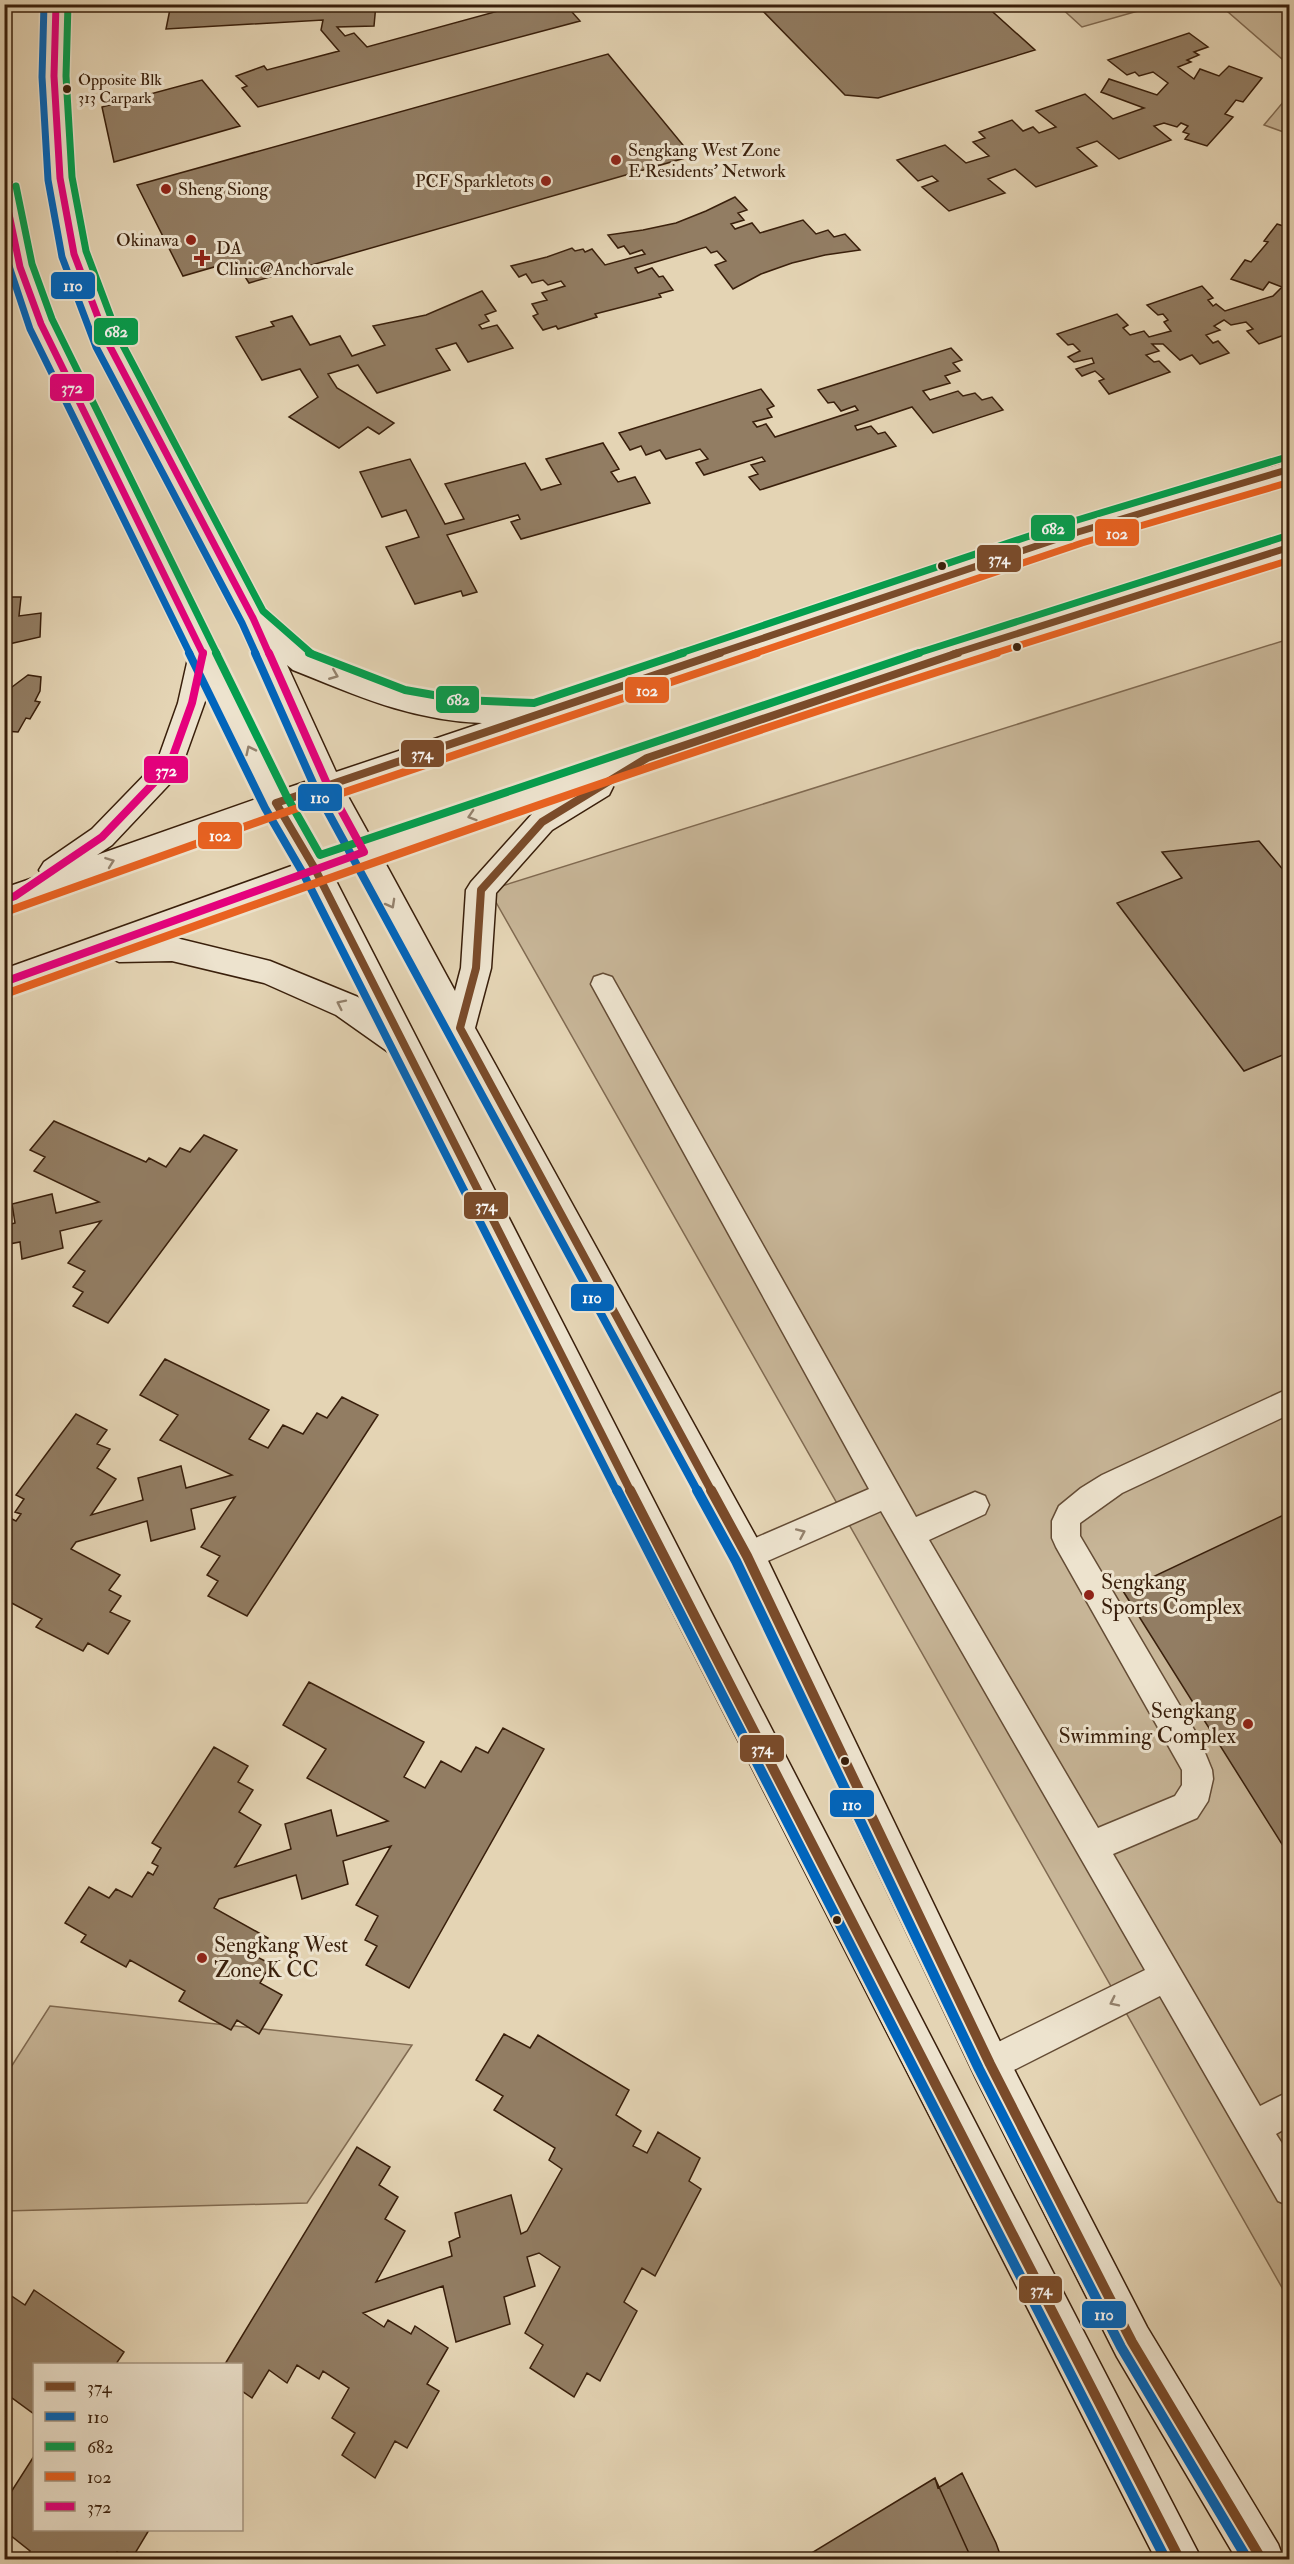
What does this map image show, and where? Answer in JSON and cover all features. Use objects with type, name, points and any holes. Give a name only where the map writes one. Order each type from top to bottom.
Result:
[{"type":"street","points":[[56,4],[54,76],[60,178],[74,254],[107,341],[253,618],[327,786],[747,1556],[990,2064],[1132,2342],[1262,2559]]},
{"type":"street","points":[[4,188],[20,267],[41,324],[276,803],[315,869],[696,1620],[1180,2559]]},
{"type":"street","points":[[10,898],[276,803],[1078,532],[1290,469]]},
{"type":"street","points":[[4,982],[315,869],[863,683],[1290,547]]},
{"type":"street","points":[[253,618],[303,663],[402,702],[461,712],[536,715]]},
{"type":"street","points":[[10,898],[102,837],[169,766],[192,703],[203,653]]},
{"type":"street","points":[[460,1028],[476,968],[481,890],[542,822],[647,758]]},
{"type":"street","points":[[93,951],[172,949],[270,973],[347,1006],[406,1049]]},
{"type":"lane","points":[[603,984],[887,1495],[1290,2189]]},
{"type":"lane","points":[[1091,1847],[1186,1807],[1197,1790],[1198,1779],[1197,1770],[1188,1749],[1066,1538],[1066,1521],[1074,1509],[1112,1484],[1290,1400]]},
{"type":"lane","points":[[747,1556],[887,1495]]},
{"type":"lane","points":[[910,1534],[975,1505]]},
{"type":"lane","points":[[990,2064],[1167,1976]]},
{"type":"lane","points":[[1254,2128],[1290,2107]]},
{"type":"shaded area","points":[[1058,5],[1159,5],[1082,27]]},
{"type":"shaded area","points":[[1220,5],[1289,5],[1289,65]]},
{"type":"shaded area","points":[[1289,95],[1289,134],[1264,125]]},
{"type":"shaded area","name":"Sengkang Sports Complex","points":[[1289,639],[1289,2300],[489,890]]},
{"type":"shaded area","points":[[50,2006],[412,2045],[307,2203],[5,2211],[4,2078]]},
{"type":"building","points":[[171,4],[376,4],[374,26],[337,27],[345,36],[354,33],[367,47],[513,7],[510,4],[565,4],[580,21],[258,107],[242,88],[247,86],[236,76],[264,66],[267,70],[339,51],[321,30],[323,20],[166,29]]},
{"type":"building","points":[[756,4],[984,4],[1035,50],[878,98],[845,95]]},
{"type":"building","points":[[1189,33],[1208,47],[1194,52],[1199,55],[1187,60],[1191,62],[1178,67],[1194,79],[1200,69],[1219,76],[1229,66],[1262,78],[1243,102],[1236,100],[1225,114],[1233,117],[1207,146],[1185,139],[1189,134],[1183,132],[1188,126],[1181,123],[1177,127],[1164,123],[1154,126],[1171,140],[1119,159],[1097,141],[1077,148],[1097,166],[1036,187],[1015,169],[988,179],[1005,193],[949,211],[922,187],[938,181],[932,176],[918,181],[897,160],[945,145],[966,163],[989,156],[973,142],[985,138],[979,132],[1012,120],[1023,131],[1033,127],[1039,133],[1056,127],[1036,111],[1085,94],[1113,119],[1144,108],[1101,92],[1109,79],[1157,95],[1168,83],[1153,72],[1139,76],[1135,72],[1127,75],[1108,60]]},
{"type":"building","points":[[608,54],[692,156],[249,283],[235,261],[183,276],[137,185]]},
{"type":"building","points":[[202,80],[240,126],[114,162],[102,107]]},
{"type":"building","points":[[735,197],[747,210],[738,213],[744,220],[731,224],[735,229],[752,223],[760,233],[803,220],[816,234],[828,230],[834,237],[845,234],[860,250],[792,263],[761,274],[733,289],[715,265],[726,261],[717,251],[711,253],[706,247],[635,268],[638,273],[652,268],[659,277],[663,276],[673,290],[659,294],[661,297],[595,314],[597,317],[558,329],[556,326],[543,330],[533,316],[538,314],[532,304],[547,300],[542,293],[565,286],[561,281],[548,285],[543,280],[532,283],[526,274],[519,277],[511,266],[572,248],[575,251],[583,249],[585,252],[592,249],[605,265],[645,254],[642,250],[630,254],[624,246],[618,248],[608,235],[676,223]]},
{"type":"building","points":[[1277,224],[1290,228],[1290,333],[1259,344],[1247,331],[1253,329],[1246,322],[1231,325],[1224,320],[1214,326],[1220,330],[1206,335],[1213,343],[1218,341],[1229,353],[1200,364],[1192,355],[1180,360],[1163,344],[1152,344],[1159,351],[1146,355],[1154,362],[1159,361],[1170,372],[1109,394],[1099,381],[1104,379],[1095,371],[1082,376],[1076,369],[1094,363],[1092,358],[1074,362],[1068,357],[1080,351],[1073,344],[1068,345],[1057,334],[1117,314],[1128,325],[1123,328],[1130,335],[1144,331],[1149,337],[1171,331],[1164,322],[1168,320],[1163,314],[1158,315],[1147,305],[1202,286],[1213,298],[1208,300],[1213,306],[1216,304],[1225,311],[1273,296],[1282,287],[1269,282],[1263,290],[1231,279],[1245,260],[1251,262],[1268,242],[1264,241]]},
{"type":"building","points":[[482,291],[496,311],[485,315],[489,321],[479,325],[482,329],[497,325],[513,348],[468,362],[456,343],[436,349],[450,370],[377,393],[358,365],[328,374],[337,388],[394,423],[379,434],[368,427],[339,448],[289,417],[318,397],[300,369],[262,380],[236,337],[274,326],[271,322],[292,316],[310,345],[340,336],[352,356],[385,345],[373,326],[426,315]]},
{"type":"building","points":[[951,348],[962,360],[953,363],[960,371],[945,376],[950,383],[923,391],[930,400],[958,391],[963,396],[975,393],[982,400],[992,397],[1003,410],[933,433],[912,407],[855,426],[857,430],[871,426],[878,434],[885,432],[896,446],[760,490],[749,477],[758,474],[751,465],[765,461],[762,457],[704,475],[696,463],[708,459],[700,449],[666,459],[660,450],[646,455],[641,446],[630,450],[619,433],[761,389],[774,406],[767,409],[772,417],[753,422],[757,427],[766,424],[775,437],[858,410],[855,406],[841,411],[834,402],[828,403],[818,390]]},
{"type":"building","points":[[603,443],[619,469],[611,472],[618,482],[635,477],[650,503],[521,539],[511,522],[520,519],[518,515],[447,535],[477,592],[463,596],[461,591],[415,604],[386,547],[419,537],[406,510],[382,517],[360,472],[410,459],[445,524],[464,519],[445,484],[525,463],[541,490],[561,484],[546,459]]},
{"type":"building","points":[[4,597],[21,597],[19,616],[41,613],[40,637],[9,644],[10,636],[4,636]]},
{"type":"building","points":[[28,675],[41,677],[40,691],[35,701],[40,702],[30,719],[26,718],[18,732],[4,731],[4,693]]},
{"type":"building","points":[[1259,841],[1290,878],[1290,1052],[1244,1071],[1117,903],[1182,878],[1162,852]]},
{"type":"building","points":[[54,1121],[146,1162],[149,1158],[166,1167],[180,1148],[190,1152],[204,1135],[237,1150],[108,1323],[73,1306],[83,1292],[73,1287],[85,1271],[68,1263],[101,1221],[60,1231],[63,1248],[22,1259],[20,1242],[4,1245],[4,1226],[15,1223],[12,1204],[52,1194],[56,1213],[99,1202],[34,1171],[45,1157],[30,1150]]},
{"type":"building","points":[[165,1359],[269,1410],[249,1439],[268,1448],[283,1425],[303,1434],[317,1413],[327,1418],[342,1397],[378,1415],[247,1616],[208,1596],[218,1581],[207,1575],[220,1556],[201,1547],[235,1497],[191,1509],[195,1529],[151,1541],[147,1521],[76,1542],[71,1549],[120,1575],[109,1590],[121,1596],[110,1612],[130,1621],[108,1654],[88,1643],[83,1651],[36,1627],[42,1619],[4,1599],[4,1529],[12,1519],[16,1521],[21,1514],[15,1512],[24,1499],[16,1495],[76,1414],[107,1430],[97,1444],[110,1449],[97,1468],[116,1479],[91,1515],[143,1500],[138,1478],[181,1466],[186,1488],[232,1475],[160,1440],[178,1415],[140,1395]]},
{"type":"building","name":"Sengkang Swimming Complex","points":[[1290,1512],[1290,1857],[1123,1591]]},
{"type":"building","points":[[309,1682],[424,1742],[404,1777],[425,1788],[441,1761],[461,1772],[476,1747],[488,1753],[503,1728],[544,1749],[409,1988],[366,1965],[377,1946],[365,1940],[378,1916],[356,1905],[391,1846],[343,1861],[348,1884],[302,1899],[296,1875],[219,1899],[214,1908],[268,1938],[257,1957],[271,1964],[260,1983],[282,1995],[259,2034],[237,2020],[231,2030],[179,2001],[185,1991],[130,1960],[126,1967],[81,1942],[86,1935],[65,1923],[89,1887],[109,1898],[116,1889],[132,1897],[148,1872],[153,1875],[158,1866],[152,1863],[161,1848],[152,1843],[214,1747],[248,1766],[238,1782],[253,1790],[239,1812],[261,1825],[235,1867],[291,1849],[285,1824],[331,1810],[337,1836],[388,1821],[307,1778],[326,1749],[283,1725]]},
{"type":"building","points":[[504,2034],[530,2048],[538,2035],[629,2090],[616,2115],[641,2131],[633,2146],[647,2153],[658,2132],[700,2158],[689,2181],[701,2189],[655,2276],[642,2268],[624,2302],[637,2311],[600,2381],[587,2373],[574,2397],[530,2368],[543,2345],[525,2333],[560,2267],[539,2253],[527,2257],[535,2286],[504,2297],[510,2324],[456,2342],[443,2286],[363,2313],[384,2327],[388,2320],[411,2334],[415,2326],[448,2348],[427,2384],[439,2391],[407,2448],[395,2441],[375,2478],[342,2455],[355,2433],[332,2418],[349,2388],[323,2371],[319,2379],[297,2365],[287,2383],[269,2370],[252,2398],[243,2392],[243,2363],[226,2363],[357,2147],[390,2167],[379,2185],[398,2197],[385,2219],[405,2231],[376,2282],[452,2256],[449,2242],[460,2237],[455,2213],[511,2195],[521,2234],[527,2231],[562,2169],[549,2160],[555,2148],[494,2110],[503,2096],[476,2080]]},
{"type":"building","points":[[34,2290],[124,2352],[117,2363],[33,2363],[33,2413],[4,2392],[4,2291],[25,2305]]},
{"type":"building","points":[[33,2458],[33,2531],[148,2531],[131,2560],[117,2552],[112,2560],[25,2560],[30,2551],[10,2535],[4,2537],[4,2503]]},
{"type":"building","points":[[962,2473],[1002,2560],[800,2560],[935,2478],[938,2488]]},
{"type":"building","points":[[935,2478],[972,2560],[800,2560]]},
{"type":"transit line","name":"110","points":[[44,4],[42,77],[48,180],[62,257],[96,347],[242,623],[317,792],[736,1561],[979,2069],[1121,2347],[1248,2560]]},
{"type":"transit line","name":"372","points":[[4,982],[364,852],[328,786],[253,618],[107,341],[74,254],[60,178],[54,76],[56,4]]},
{"type":"transit line","name":"682","points":[[68,4],[66,76],[72,177],[86,251],[118,336],[263,611],[309,653],[405,690],[462,700],[534,703],[1074,521],[1287,457]]},
{"type":"transit line","name":"682","points":[[16,186],[32,264],[52,319],[287,797],[320,855],[859,672],[1286,536]]},
{"type":"transit line","name":"372","points":[[4,190],[20,267],[41,324],[203,653],[192,703],[169,767],[102,837],[15,896],[4,900]]},
{"type":"transit line","name":"110","points":[[4,251],[30,329],[265,808],[304,875],[685,1625],[1166,2560]]},
{"type":"transit line","name":"374","points":[[1180,2560],[696,1620],[315,869],[276,803],[1078,532],[1290,469]]},
{"type":"transit line","name":"102","points":[[8,911],[280,814],[1082,543],[1290,482]]},
{"type":"transit line","name":"374","points":[[1262,2560],[1132,2342],[990,2064],[747,1556],[460,1028],[476,968],[481,890],[542,822],[647,758],[863,683],[1290,547]]},
{"type":"transit line","name":"102","points":[[8,993],[368,863],[867,694],[1290,560]]},
{"type":"place","name":"Opposite Blk 313 Carpark","points":[[67,89]]},
{"type":"place","name":"Sengkang West Zone E Residents' Network","points":[[616,160]]},
{"type":"place","name":"PCF Sparkletots","points":[[546,181]]},
{"type":"place","name":"Sheng Siong","points":[[166,189]]},
{"type":"place","name":"Okinawa","points":[[191,240]]},
{"type":"place","name":"DA Clinic@Anchorvale","points":[[202,258]]},
{"type":"place","name":"Sengkang Sports Complex","points":[[1089,1595]]},
{"type":"place","name":"Sengkang Swimming Complex","points":[[1248,1724]]},
{"type":"place","name":"Sengkang West Zone K CC","points":[[202,1958]]}]
